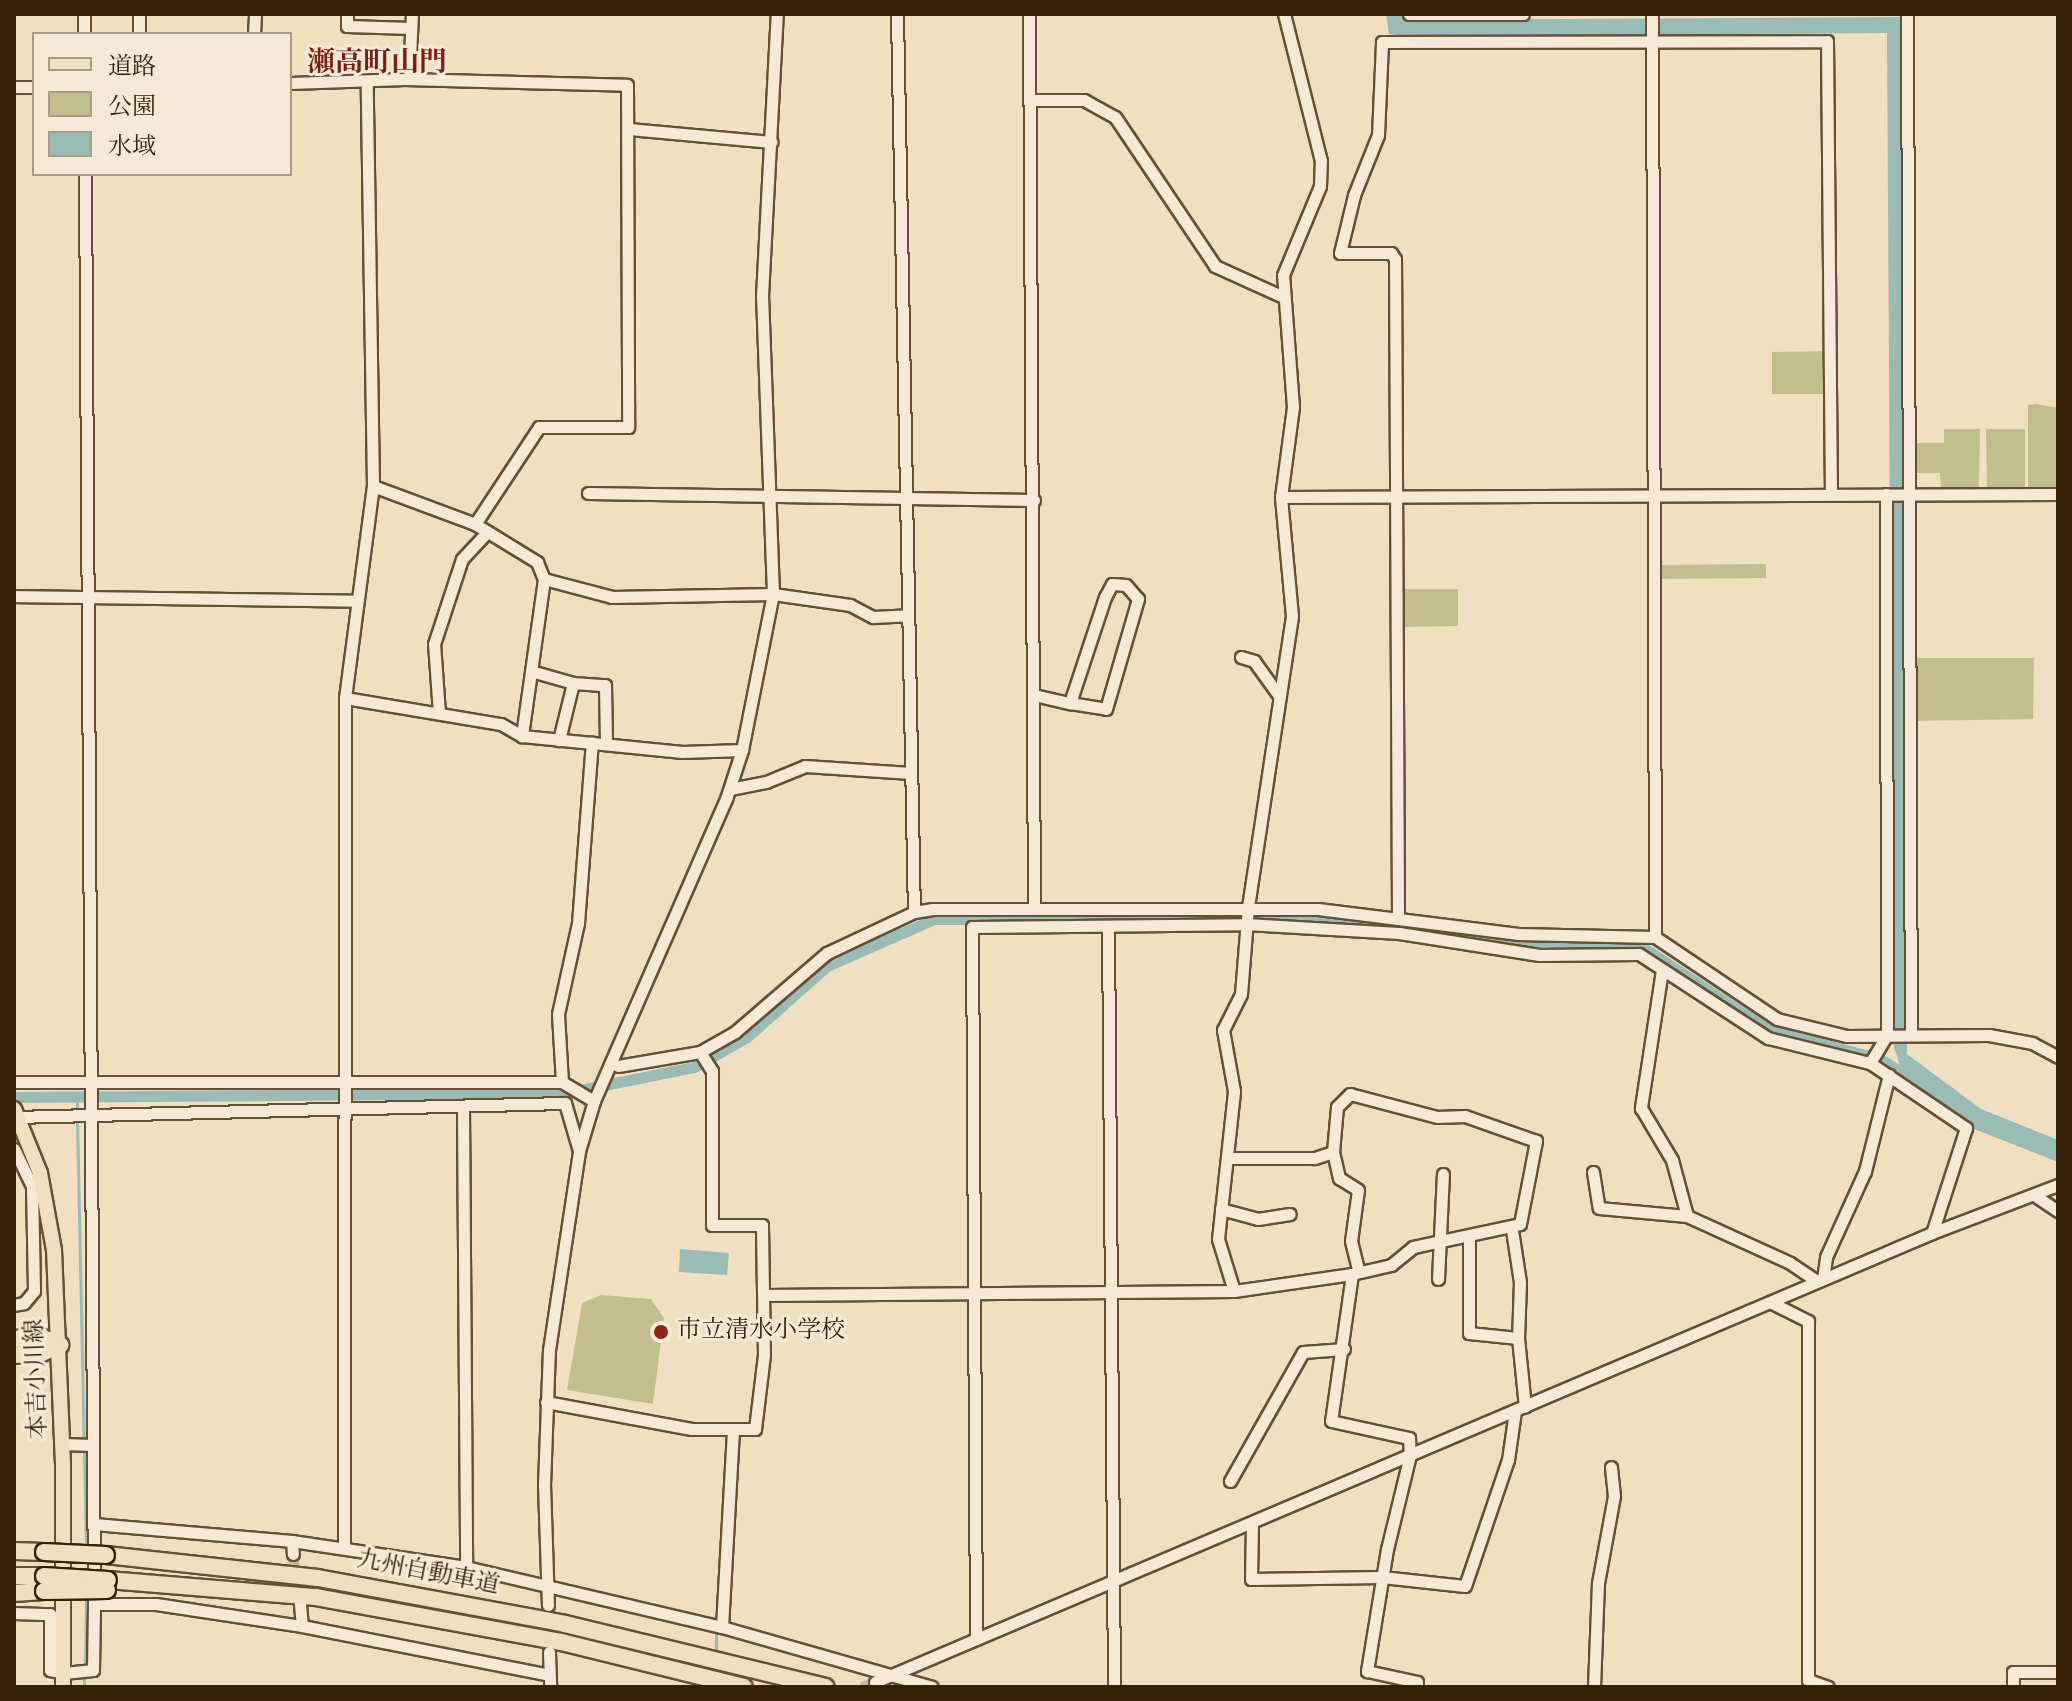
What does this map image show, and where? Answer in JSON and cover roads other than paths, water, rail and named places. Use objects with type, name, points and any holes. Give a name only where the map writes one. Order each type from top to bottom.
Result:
[{"type":"highway","points":[[14,1339],[41,1337],[60,1345]]},
{"type":"highway","points":[[14,1355],[42,1353],[60,1345]]},
{"type":"highway","name":"九州自動車道","points":[[14,1551],[106,1555],[318,1578],[669,1649],[826,1687]]},
{"type":"highway","name":"九州自動車道","points":[[14,1576],[44,1584],[227,1588],[424,1617],[744,1687]]},
{"type":"highway","points":[[14,1593],[44,1584]]},
{"type":"main road","name":"本吉小川線","points":[[16,1114],[40,1173],[51,1223],[60,1345],[64,1680]]},
{"type":"street","points":[[347,14],[347,26],[411,28]]},
{"type":"street","points":[[409,79],[412,14]]},
{"type":"street","points":[[548,1605],[546,1402],[549,1350],[579,1151],[591,1099],[730,789],[742,750],[773,594],[772,496],[762,296],[777,14]]},
{"type":"street","points":[[897,14],[914,912]]},
{"type":"street","points":[[1029,14],[1033,100],[1034,907]]},
{"type":"street","points":[[1234,1291],[1218,1239],[1231,1158],[1234,1091],[1223,1030],[1241,994],[1248,907],[1293,604],[1281,497],[1293,381],[1281,296],[1283,275],[1320,186],[1321,161],[1284,14]]},
{"type":"street","points":[[1409,14],[1523,14]]},
{"type":"street","points":[[1652,14],[1655,937]]},
{"type":"street","points":[[1907,14],[1911,1035]]},
{"type":"street","points":[[1398,915],[1395,259],[1391,253],[1340,253],[1354,195],[1378,135],[1382,42],[1821,38],[1829,45],[1831,494]]},
{"type":"street","points":[[292,83],[409,79],[627,85],[628,427],[539,427],[475,524]]},
{"type":"street","points":[[344,1547],[342,1108],[345,698],[355,601],[373,486],[367,82]]},
{"type":"street","points":[[1033,100],[1084,100],[1115,117],[1215,266],[1281,296]]},
{"type":"street","points":[[629,129],[771,142]]},
{"type":"street","points":[[14,1613],[50,1614],[50,1670],[64,1680],[93,1670],[84,596],[85,176]]},
{"type":"street","points":[[373,486],[475,524],[537,562],[544,579],[522,736]]},
{"type":"street","points":[[588,493],[905,501],[1034,500]]},
{"type":"street","points":[[1870,1063],[1887,1035],[1886,494]]},
{"type":"street","points":[[1281,497],[2058,494]]},
{"type":"street","points":[[439,713],[438,630],[462,559],[487,532]]},
{"type":"street","points":[[544,579],[612,597],[773,594],[850,605],[873,617],[908,615]]},
{"type":"street","points":[[1034,695],[1070,703],[1106,709],[1138,599],[1126,585],[1112,584],[1105,597],[1070,703]]},
{"type":"street","points":[[14,596],[355,601]]},
{"type":"street","points":[[1241,657],[1254,661],[1280,697]]},
{"type":"street","points":[[531,671],[573,683],[605,685],[606,744]]},
{"type":"street","points":[[559,740],[573,683]]},
{"type":"street","points":[[345,698],[501,724],[522,736],[682,752],[742,750]]},
{"type":"street","points":[[562,1082],[558,1014],[578,923],[592,743]]},
{"type":"street","points":[[730,789],[766,782],[805,766],[911,773]]},
{"type":"street","points":[[618,1066],[701,1054],[735,1032],[827,953],[914,912],[1034,907],[1248,907],[1398,915],[1518,934],[1655,937],[1777,1019],[1847,1036],[2004,1037],[2032,1043],[2058,1057]]},
{"type":"street","points":[[976,1639],[972,927],[1246,924],[1399,933],[1520,954],[1639,954],[1768,1038],[1870,1063],[1966,1128],[1932,1233]]},
{"type":"street","points":[[1108,926],[1114,1687]]},
{"type":"street","points":[[1662,970],[1641,1108],[1672,1160],[1687,1216]]},
{"type":"street","points":[[546,1402],[692,1429],[755,1429],[765,1295],[762,1225],[712,1225],[710,1068],[701,1054]]},
{"type":"street","points":[[1820,1280],[1826,1257],[1865,1171],[1889,1075]]},
{"type":"street","points":[[14,1082],[562,1082],[591,1099]]},
{"type":"street","points":[[765,1295],[1234,1291],[1355,1273],[1391,1265],[1413,1247],[1512,1230],[1523,1216],[1534,1162],[1536,1141],[1530,1136],[1465,1116],[1437,1117],[1350,1094],[1337,1107],[1333,1152],[1339,1178],[1358,1190],[1351,1241],[1355,1273],[1331,1421],[1409,1438],[1410,1455],[1382,1577],[1367,1671],[1417,1682],[1417,1687]]},
{"type":"street","points":[[16,1114],[463,1109],[565,1103],[579,1151]]},
{"type":"street","points":[[463,1109],[466,1567]]},
{"type":"street","points":[[14,1149],[32,1186],[34,1291],[24,1303],[14,1305]]},
{"type":"street","points":[[1231,1158],[1314,1158],[1333,1152]]},
{"type":"street","points":[[1593,1172],[1599,1208],[1687,1216],[1820,1280]]},
{"type":"street","points":[[1438,1279],[1443,1174]]},
{"type":"street","points":[[875,1682],[1820,1280],[1932,1233],[2037,1197],[2058,1185]]},
{"type":"street","points":[[2037,1197],[2058,1211]]},
{"type":"street","points":[[1221,1209],[1258,1219],[1290,1214]]},
{"type":"street","points":[[1252,1523],[1251,1579],[1382,1577],[1465,1586],[1508,1460],[1520,1409],[1520,1282],[1512,1230]]},
{"type":"street","points":[[1469,1237],[1469,1333],[1518,1338]]},
{"type":"street","points":[[1772,1303],[1808,1321],[1808,1680],[1828,1687]]},
{"type":"street","points":[[1230,1481],[1303,1352],[1344,1349]]},
{"type":"street","points":[[722,1627],[733,1429]]},
{"type":"street","points":[[62,1444],[93,1445]]},
{"type":"street","points":[[1594,1687],[1598,1583],[1614,1496],[1611,1467]]},
{"type":"street","points":[[94,1524],[344,1547],[466,1567],[722,1627],[888,1677],[932,1687]]},
{"type":"street","points":[[292,1541],[293,1554]]},
{"type":"street","points":[[94,1604],[156,1604],[302,1626],[549,1681],[549,1652]]},
{"type":"street","points":[[300,1604],[302,1626]]},
{"type":"street","points":[[2013,1687],[2013,1672],[2058,1672]]},
{"type":"water","points":[[1386,14],[1403,14],[1403,20],[1903,17],[1907,1054],[1981,1109],[2058,1140],[2058,1162],[1969,1127],[1908,1083],[1912,1075],[1900,1066],[1893,1044],[1887,33],[1406,36],[1389,34]]},
{"type":"water","points":[[680,1249],[729,1253],[727,1275],[679,1272]]},
{"type":"waterway","points":[[14,1097],[565,1093],[694,1067],[747,1037],[827,966],[934,919],[1267,919],[1400,925],[1528,946],[1644,948],[1769,1030],[1880,1059],[1921,1085]]},
{"type":"waterway","points":[[77,1097],[77,1111]]},
{"type":"waterway","points":[[77,1119],[86,1547]]},
{"type":"waterway","points":[[85,1667],[86,1595]]},
{"type":"waterway","points":[[716,1631],[716,1655]]},
{"type":"waterway","points":[[84,1675],[84,1687]]},
{"type":"tunnel","points":[[293,1554],[299,1601]]},
{"type":"tunnel","points":[[862,1687],[875,1682]]},
{"type":"place","name":"市立清水小学校","points":[[661,1332]]},
{"type":"district","name":"瀬高町山門","points":[[377,64]]}]
